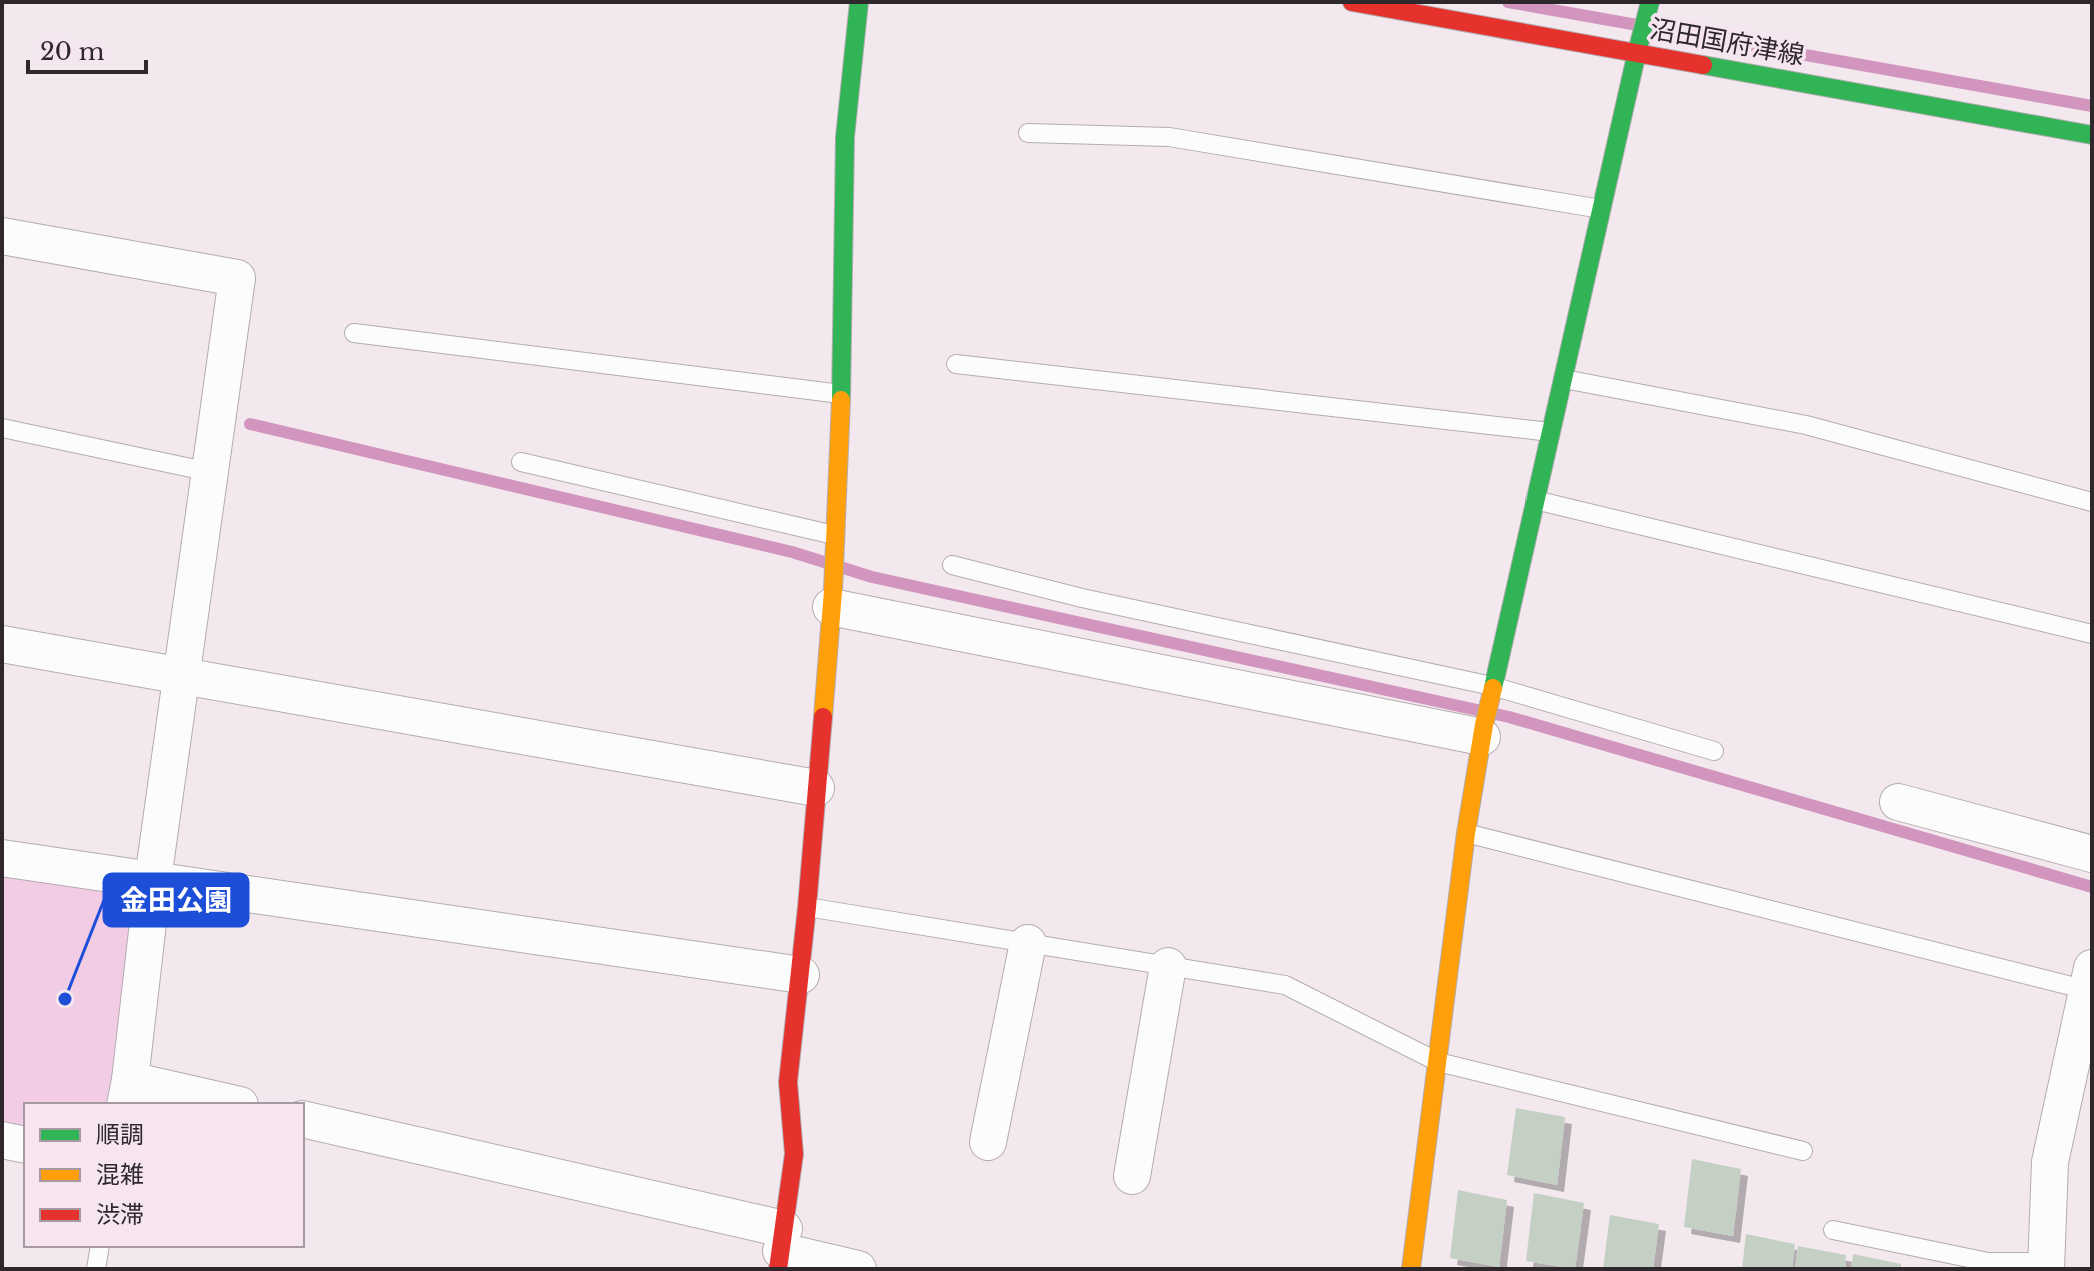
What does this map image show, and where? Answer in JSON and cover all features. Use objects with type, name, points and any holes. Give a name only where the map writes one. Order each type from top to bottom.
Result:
[{"type":"street","points":[[781,1250],[794,1154],[788,1082],[801,975],[832,599],[841,394],[845,137],[859,2]]},
{"type":"street","name":"沼田国府津線","points":[[1352,2],[2092,135]]},
{"type":"street","points":[[1415,1267],[1466,833],[1483,731],[1650,2]]},
{"type":"street","points":[[2,236],[237,278],[153,879],[128,1092],[223,1103]]},
{"type":"street","points":[[832,599],[1483,731]]},
{"type":"street","points":[[2,644],[816,788]]},
{"type":"street","points":[[1898,802],[2092,854]]},
{"type":"street","points":[[2,858],[801,975]]},
{"type":"street","points":[[988,1142],[1028,943]]},
{"type":"street","points":[[1132,1176],[1168,966]]},
{"type":"street","points":[[2046,1266],[2050,1162],[2090,979]]},
{"type":"street","points":[[304,1120],[858,1269]]},
{"type":"street","points":[[2,1140],[24,1145]]},
{"type":"lane","points":[[1028,133],[1169,137],[1601,209]]},
{"type":"lane","points":[[354,333],[841,394]]},
{"type":"lane","points":[[956,364],[1550,432]]},
{"type":"lane","points":[[1564,379],[1806,425],[2092,502]]},
{"type":"lane","points":[[2,428],[210,472]]},
{"type":"lane","points":[[521,462],[834,541]]},
{"type":"lane","points":[[1535,500],[2092,634]]},
{"type":"lane","points":[[952,565],[1082,598],[1491,691],[1714,751]]},
{"type":"lane","points":[[1466,833],[2090,979]]},
{"type":"lane","points":[[807,907],[1285,985],[1438,1062],[1803,1151]]},
{"type":"lane","points":[[1833,1230],[1988,1262],[2046,1266]]},
{"type":"lane","points":[[96,1269],[100,1247]]},
{"type":"shaded area","points":[[2,872],[146,894],[111,1103],[24,1103],[24,1131],[2,1126]]},
{"type":"building","points":[[1516,1108],[1565,1117],[1557,1185],[1507,1175]]},
{"type":"building","points":[[1692,1159],[1741,1169],[1733,1236],[1684,1227]]},
{"type":"building","points":[[1458,1190],[1507,1200],[1499,1267],[1450,1258]]},
{"type":"building","points":[[1534,1193],[1584,1203],[1575,1269],[1526,1261]]},
{"type":"building","points":[[1610,1215],[1659,1224],[1653,1269],[1603,1269]]},
{"type":"building","points":[[1746,1234],[1795,1244],[1792,1269],[1742,1269]]},
{"type":"building","points":[[1798,1246],[1846,1255],[1845,1269],[1795,1269]]},
{"type":"building","points":[[1853,1254],[1901,1264],[1901,1269],[1851,1269]]},
{"type":"waterway","points":[[1508,2],[2092,106]]},
{"type":"waterway","points":[[250,424],[792,552],[872,577],[1509,717],[2092,887]]},
{"type":"traffic: fast","points":[[841,400],[845,137],[859,2]]},
{"type":"traffic: fast","points":[[1493,688],[1650,2]]},
{"type":"traffic: fast","points":[[1703,65],[2092,135]]},
{"type":"traffic: slow","points":[[823,717],[833,591],[841,400]]},
{"type":"traffic: slow","points":[[1411,1269],[1466,833],[1493,688]]},
{"type":"traffic: jam","points":[[1352,2],[1703,65]]},
{"type":"traffic: jam","points":[[778,1269],[794,1154],[788,1082],[823,717]]},
{"type":"place","name":"金田公園","points":[[65,999]]}]
